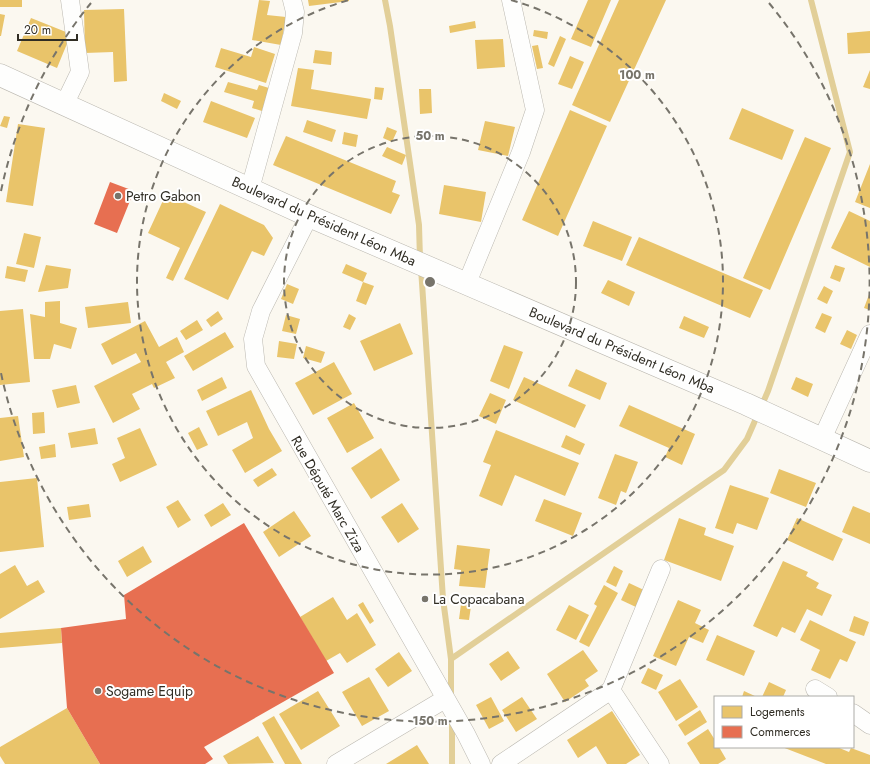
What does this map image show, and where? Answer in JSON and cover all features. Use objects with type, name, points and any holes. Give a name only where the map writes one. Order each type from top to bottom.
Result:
[{"type":"street","points":[[64,105],[80,72],[70,0]]},
{"type":"street","points":[[250,189],[293,33],[295,12],[292,0]]},
{"type":"street","points":[[467,283],[521,152],[535,110],[511,0]]},
{"type":"street","name":"Boulevard du Président Léon Mba","points":[[0,75],[308,216],[746,404],[870,462]]},
{"type":"street","name":"Rue Député Marc Ziza","points":[[308,216],[261,311],[253,339],[256,366],[446,702],[466,734],[480,764]]},
{"type":"street","points":[[822,439],[870,334]]},
{"type":"street","points":[[501,764],[611,690],[661,569]]},
{"type":"street","points":[[611,690],[660,764]]},
{"type":"street","points":[[336,764],[446,702]]},
{"type":"street","points":[[854,714],[870,725]]},
{"type":"building: Logements","points":[[0,0],[22,0],[22,7],[0,7]]},
{"type":"building: Logements","points":[[259,0],[270,1],[267,15],[286,17],[281,45],[252,40]]},
{"type":"building: Logements","points":[[308,0],[349,0],[349,1],[309,6]]},
{"type":"building: Logements","points":[[588,0],[611,0],[591,47],[571,39]]},
{"type":"building: Logements","points":[[619,0],[666,0],[610,122],[572,105]]},
{"type":"building: Logements","points":[[124,9],[127,81],[114,82],[113,52],[85,53],[84,10]]},
{"type":"building: Logements","points":[[0,14],[5,15],[1,36],[0,36]]},
{"type":"building: Logements","points":[[31,18],[71,34],[57,68],[17,51]]},
{"type":"building: Logements","points":[[475,21],[476,28],[450,33],[449,26]]},
{"type":"building: Logements","points":[[534,30],[548,32],[547,39],[533,36]]},
{"type":"building: Logements","points":[[870,31],[870,53],[848,54],[847,33]]},
{"type":"building: Logements","points":[[560,36],[566,39],[554,67],[548,64]]},
{"type":"building: Logements","points":[[503,39],[505,67],[477,69],[475,40]]},
{"type":"building: Logements","points":[[538,45],[543,68],[537,69],[532,46]]},
{"type":"building: Logements","points":[[254,47],[275,54],[266,83],[215,67],[221,48],[251,57]]},
{"type":"building: Logements","points":[[315,50],[332,52],[331,65],[313,63]]},
{"type":"building: Logements","points":[[570,56],[584,62],[572,89],[558,84]]},
{"type":"building: Logements","points":[[298,68],[314,70],[311,89],[371,99],[367,119],[291,106]]},
{"type":"building: Logements","points":[[870,70],[870,89],[863,87]]},
{"type":"building: Logements","points":[[228,82],[257,90],[259,85],[269,88],[262,111],[252,108],[254,101],[224,92]]},
{"type":"building: Logements","points":[[375,87],[384,88],[382,100],[374,99]]},
{"type":"building: Logements","points":[[419,89],[431,89],[432,113],[420,114]]},
{"type":"building: Logements","points":[[164,93],[181,101],[177,109],[161,101]]},
{"type":"building: Logements","points":[[211,101],[255,118],[247,138],[203,122]]},
{"type":"building: Logements","points":[[742,108],[794,130],[782,160],[729,139]]},
{"type":"building: Logements","points":[[570,110],[607,126],[558,236],[522,220]]},
{"type":"building: Logements","points":[[4,116],[10,117],[7,128],[0,126]]},
{"type":"building: Logements","points":[[307,120],[336,130],[332,142],[303,132]]},
{"type":"building: Logements","points":[[485,121],[515,127],[508,156],[478,150]]},
{"type":"building: Logements","points":[[18,124],[45,128],[33,206],[6,202]]},
{"type":"building: Logements","points":[[387,127],[397,131],[392,142],[383,138]]},
{"type":"building: Logements","points":[[344,132],[358,135],[356,147],[342,144]]},
{"type":"building: Logements","points":[[286,136],[396,181],[392,192],[400,195],[391,214],[273,165]]},
{"type":"building: Logements","points":[[805,137],[831,148],[770,290],[743,278]]},
{"type":"building: Logements","points":[[387,147],[406,155],[402,165],[382,156]]},
{"type":"building: Logements","points":[[870,164],[870,208],[855,202]]},
{"type":"building: Logements","points":[[444,185],[486,192],[481,222],[439,214]]},
{"type":"building: Logements","points":[[166,194],[206,212],[173,281],[166,278],[180,248],[148,233]]},
{"type":"building: Logements","points":[[220,204],[264,225],[273,238],[264,256],[252,251],[228,300],[184,279]]},
{"type":"building: Logements","points":[[849,211],[870,221],[870,267],[831,248]]},
{"type":"building: Logements","points":[[593,221],[632,237],[622,261],[583,246]]},
{"type":"building: Logements","points":[[24,233],[41,237],[34,268],[16,264]]},
{"type":"building: Logements","points":[[639,237],[763,290],[750,318],[626,265]]},
{"type":"building: Logements","points":[[346,264],[367,273],[363,282],[342,273]]},
{"type":"building: Logements","points":[[46,265],[71,269],[68,288],[38,292]]},
{"type":"building: Logements","points":[[835,265],[845,268],[840,282],[830,278]]},
{"type":"building: Logements","points":[[7,266],[28,270],[25,282],[5,278]]},
{"type":"building: Logements","points":[[608,280],[635,292],[629,306],[601,293]]},
{"type":"building: Logements","points":[[363,282],[374,286],[366,305],[356,301]]},
{"type":"building: Logements","points":[[287,284],[299,289],[293,304],[281,299]]},
{"type":"building: Logements","points":[[824,286],[833,291],[827,304],[817,299]]},
{"type":"building: Logements","points":[[870,292],[870,310],[864,308]]},
{"type":"building: Logements","points":[[60,301],[60,323],[77,328],[71,349],[54,344],[50,359],[34,359],[30,314],[45,317],[45,302]]},
{"type":"building: Logements","points":[[128,302],[131,323],[88,328],[85,307]]},
{"type":"building: Logements","points":[[23,309],[30,382],[0,385],[0,311]]},
{"type":"building: Logements","points":[[218,311],[223,319],[211,327],[206,320]]},
{"type":"building: Logements","points":[[822,313],[832,317],[825,333],[815,328]]},
{"type":"building: Logements","points":[[349,314],[356,318],[350,330],[343,327]]},
{"type":"building: Logements","points":[[286,315],[300,319],[296,334],[282,331]]},
{"type":"building: Logements","points":[[684,316],[709,327],[704,338],[679,328]]},
{"type":"building: Logements","points":[[197,320],[203,330],[186,340],[180,331]]},
{"type":"building: Logements","points":[[145,321],[159,347],[177,337],[184,352],[166,362],[175,378],[154,388],[152,384],[132,394],[140,409],[113,423],[94,386],[141,362],[136,353],[112,365],[101,344]]},
{"type":"building: Logements","points":[[400,323],[413,354],[374,371],[360,341]]},
{"type":"building: Logements","points":[[847,330],[857,335],[851,349],[840,344]]},
{"type":"building: Logements","points":[[225,332],[234,347],[193,371],[184,356]]},
{"type":"building: Logements","points":[[279,341],[297,344],[294,359],[277,357]]},
{"type":"building: Logements","points":[[504,345],[523,352],[509,389],[490,381]]},
{"type":"building: Logements","points":[[306,346],[325,352],[321,363],[303,358]]},
{"type":"building: Logements","points":[[334,362],[352,394],[313,415],[295,383]]},
{"type":"building: Logements","points":[[576,369],[607,383],[600,400],[568,386]]},
{"type":"building: Logements","points":[[222,377],[227,388],[202,401],[197,390]]},
{"type":"building: Logements","points":[[524,377],[586,405],[575,428],[513,400]]},
{"type":"building: Logements","points":[[796,377],[813,384],[808,397],[791,389]]},
{"type":"building: Logements","points":[[76,385],[80,403],[57,408],[52,390]]},
{"type":"building: Logements","points":[[251,390],[269,429],[282,451],[245,473],[232,450],[253,438],[247,422],[218,436],[206,411]]},
{"type":"building: Logements","points":[[490,393],[506,400],[496,424],[479,416]]},
{"type":"building: Logements","points":[[354,403],[374,438],[347,453],[327,418]]},
{"type":"building: Logements","points":[[629,405],[695,434],[682,465],[665,457],[669,448],[619,426]]},
{"type":"building: Logements","points":[[44,412],[45,433],[33,434],[32,413]]},
{"type":"building: Logements","points":[[18,416],[24,457],[0,461],[0,418]]},
{"type":"building: Logements","points":[[199,427],[208,445],[197,450],[188,433]]},
{"type":"building: Logements","points":[[95,428],[98,444],[71,448],[68,433]]},
{"type":"building: Logements","points":[[140,428],[157,465],[120,482],[112,464],[125,458],[117,438]]},
{"type":"building: Logements","points":[[496,430],[579,463],[565,496],[515,475],[502,506],[479,496],[491,465],[483,462]]},
{"type":"building: Logements","points":[[566,435],[585,444],[580,455],[561,447]]},
{"type":"building: Logements","points":[[55,444],[56,457],[41,459],[39,447]]},
{"type":"building: Logements","points":[[381,448],[400,480],[371,499],[351,468]]},
{"type":"building: Logements","points":[[615,454],[638,462],[626,493],[621,491],[616,505],[598,498]]},
{"type":"building: Logements","points":[[272,468],[277,475],[258,487],[253,480]]},
{"type":"building: Logements","points":[[779,469],[816,483],[806,507],[770,493]]},
{"type":"building: Logements","points":[[37,478],[44,547],[0,552],[0,482]]},
{"type":"building: Logements","points":[[730,485],[769,498],[757,530],[737,523],[733,534],[715,528]]},
{"type":"building: Logements","points":[[544,499],[582,513],[573,536],[535,521]]},
{"type":"building: Logements","points":[[178,500],[191,520],[178,528],[166,507]]},
{"type":"building: Logements","points":[[223,503],[231,515],[211,527],[204,515]]},
{"type":"building: Logements","points":[[402,503],[419,529],[398,543],[381,517]]},
{"type":"building: Logements","points":[[89,504],[91,517],[69,520],[67,507]]},
{"type":"building: Logements","points":[[853,506],[870,513],[870,544],[842,532]]},
{"type":"building: Logements","points":[[294,511],[311,536],[279,557],[263,532]]},
{"type":"building: Logements","points":[[679,518],[706,528],[704,535],[734,546],[721,581],[664,560]]},
{"type":"building: Logements","points":[[797,518],[843,539],[833,561],[787,540]]},
{"type":"building: Logements","points":[[457,545],[490,549],[485,588],[459,586],[461,570],[454,569]]},
{"type":"building: Logements","points":[[143,546],[152,562],[127,577],[118,561]]},
{"type":"building: Logements","points":[[783,561],[808,572],[806,576],[819,583],[816,588],[832,595],[822,616],[807,609],[795,633],[782,627],[777,637],[753,626]]},
{"type":"building: Logements","points":[[15,565],[27,586],[38,580],[45,592],[0,619],[0,574]]},
{"type":"building: Logements","points":[[614,566],[623,571],[616,587],[606,582]]},
{"type":"building: Logements","points":[[629,583],[646,591],[638,608],[621,600]]},
{"type":"building: Logements","points":[[604,585],[618,593],[589,647],[579,642],[597,606],[594,604]]},
{"type":"building: Logements","points":[[333,597],[347,620],[357,613],[376,645],[347,663],[340,653],[326,661],[300,617]]},
{"type":"building: Logements","points":[[462,597],[472,599],[469,620],[459,619]]},
{"type":"building: Logements","points":[[678,600],[701,610],[695,623],[709,630],[703,643],[689,637],[676,666],[653,656]]},
{"type":"building: Logements","points":[[363,602],[374,621],[370,624],[358,605]]},
{"type":"building: Logements","points":[[569,605],[589,615],[576,640],[556,630]]},
{"type":"building: Logements","points":[[854,616],[869,622],[864,636],[849,631]]},
{"type":"building: Logements","points":[[810,620],[856,642],[847,662],[840,659],[830,679],[811,670],[820,650],[800,640]]},
{"type":"building: Logements","points":[[61,628],[62,643],[0,648],[0,633]]},
{"type":"building: Logements","points":[[717,635],[755,651],[744,676],[706,660]]},
{"type":"building: Logements","points":[[583,650],[598,671],[585,680],[589,686],[565,702],[547,674]]},
{"type":"building: Logements","points":[[508,651],[520,668],[501,681],[489,664]]},
{"type":"building: Logements","points":[[399,652],[412,671],[388,687],[375,669]]},
{"type":"building: Logements","points":[[648,668],[663,675],[656,690],[641,683]]},
{"type":"building: Logements","points":[[369,677],[389,711],[362,726],[342,692]]},
{"type":"building: Logements","points":[[680,679],[698,707],[676,721],[658,692]]},
{"type":"building: Logements","points":[[769,682],[786,690],[783,696],[762,696]]},
{"type":"building: Logements","points":[[318,691],[340,726],[301,750],[279,714]]},
{"type":"building: Logements","points":[[744,691],[755,696],[742,696]]},
{"type":"building: Logements","points":[[491,697],[504,721],[489,729],[476,705]]},
{"type":"building: Logements","points":[[522,697],[537,719],[516,732],[502,710]]},
{"type":"building: Logements","points":[[67,708],[100,764],[5,764],[0,756],[0,747]]},
{"type":"building: Logements","points":[[700,710],[707,722],[685,736],[678,725]]},
{"type":"building: Logements","points":[[612,711],[640,755],[626,764],[607,764],[596,746],[578,758],[567,740]]},
{"type":"building: Logements","points":[[274,716],[302,764],[285,764],[262,723]]},
{"type":"building: Logements","points":[[708,729],[714,738],[714,748],[720,748],[726,759],[718,764],[700,764],[687,743]]},
{"type":"building: Logements","points":[[258,736],[274,763],[228,764],[223,756]]},
{"type":"building: Logements","points":[[417,745],[429,764],[386,764]]},
{"type":"building: Logements","points":[[785,748],[839,748],[849,752],[851,748],[870,755],[870,764],[826,764]]},
{"type":"building: Commerces","points":[[110,182],[134,191],[117,233],[94,224]]},
{"type":"building: Commerces","points":[[244,523],[334,673],[204,747],[213,759],[205,764],[100,764],[67,708],[61,628],[126,619],[124,595]]},
{"type":"waterway","points":[[385,0],[419,225],[420,259]]},
{"type":"waterway","points":[[451,697],[451,659],[724,470],[747,439],[768,391],[850,152],[811,0]]},
{"type":"waterway","points":[[421,268],[443,599],[451,659]]},
{"type":"waterway","points":[[452,720],[452,764]]},
{"type":"place","name":"Petro Gabon","points":[[118,196]]},
{"type":"place","name":"La Copacabana","points":[[425,599]]},
{"type":"place","name":"Sogame Equip","points":[[98,691]]}]
